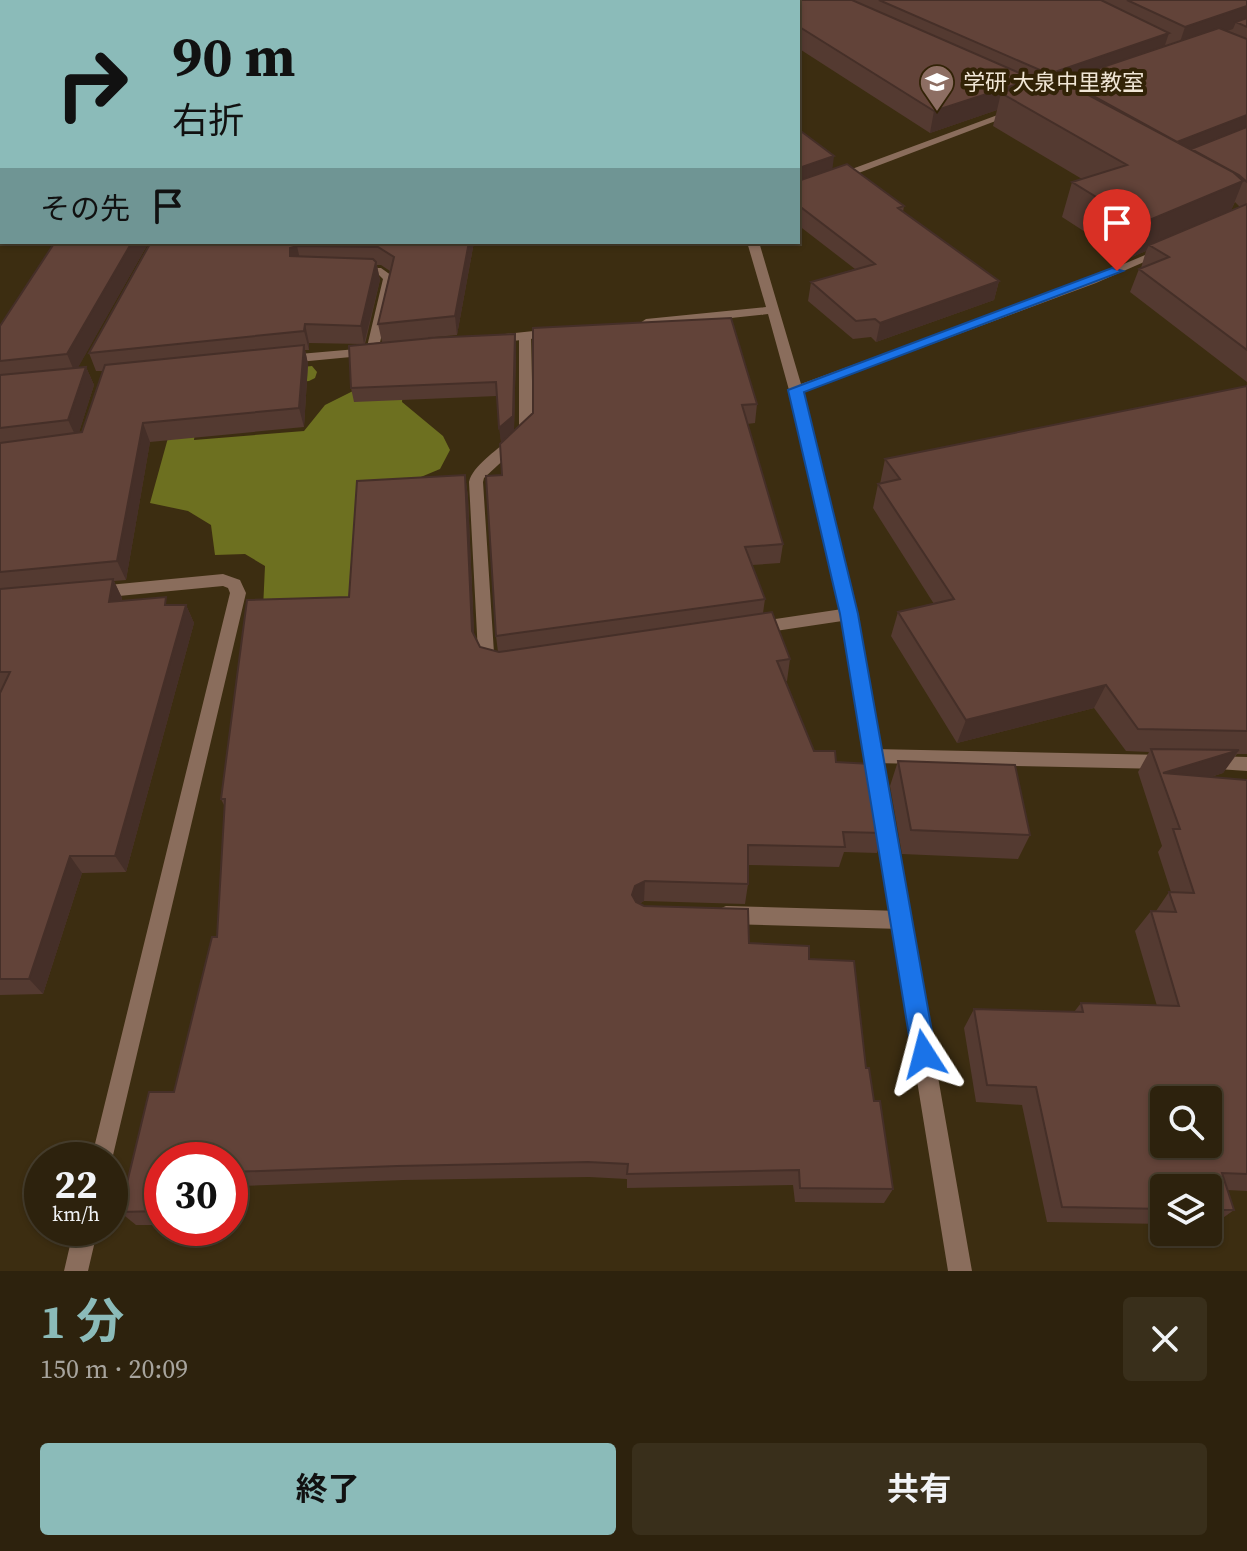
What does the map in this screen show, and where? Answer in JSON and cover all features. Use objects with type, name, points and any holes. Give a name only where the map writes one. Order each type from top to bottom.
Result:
[{"type":"street","points":[[800,192],[1028,107]]},
{"type":"street","points":[[754,244],[796,390],[849,614],[960,1271]]},
{"type":"street","points":[[796,390],[1092,281],[1173,247]]},
{"type":"street","points":[[349,271],[381,271],[389,278],[372,351]]},
{"type":"street","points":[[629,325],[772,310]]},
{"type":"street","points":[[479,341],[570,332]]},
{"type":"street","points":[[517,663],[501,665],[490,662],[486,653],[476,482],[482,471],[524,432],[525,336]]},
{"type":"street","points":[[278,360],[387,350]]},
{"type":"street","points":[[74,594],[223,580],[235,584],[238,593],[106,1142]]},
{"type":"street","points":[[738,630],[849,614]]},
{"type":"street","points":[[873,756],[1247,764]]},
{"type":"street","points":[[705,915],[901,920]]},
{"type":"street","points":[[76,1271],[82,1246]]},
{"type":"shaded area","points":[[312,366],[317,372],[315,378],[309,381],[200,393],[194,440],[304,431],[325,405],[353,391],[403,391],[402,402],[443,436],[450,450],[440,469],[397,487],[352,604],[263,609],[265,566],[245,554],[215,555],[211,525],[188,511],[150,503],[184,380]]},
{"type":"building","points":[[800,0],[852,0],[1033,79],[934,111],[800,27]]},
{"type":"building","points":[[879,0],[1101,0],[1169,33],[1049,74]]},
{"type":"building","points":[[1127,0],[1247,0],[1247,6],[1185,27]]},
{"type":"building","points":[[1247,18],[1247,27],[1236,22]]},
{"type":"building","points":[[1219,28],[1247,39],[1247,115],[1177,142],[1064,80]]},
{"type":"building","points":[[1051,75],[1233,172],[1243,181],[1140,224],[1072,182],[1127,165],[1001,93]]},
{"type":"building","points":[[1247,127],[1247,182],[1191,149]]},
{"type":"building","points":[[800,130],[834,156],[800,168]]},
{"type":"building","points":[[847,164],[904,206],[898,208],[999,281],[880,323],[875,319],[856,321],[811,282],[875,264],[800,207],[800,180]]},
{"type":"building","points":[[1247,204],[1247,350],[1139,269],[1169,257],[1149,245]]},
{"type":"building","points":[[54,244],[131,244],[67,354],[0,361],[0,326]]},
{"type":"building","points":[[150,244],[469,244],[455,316],[378,324],[394,257],[378,247],[297,246],[290,248],[290,256],[373,259],[376,262],[361,326],[305,324],[304,331],[89,353]]},
{"type":"building","points":[[731,318],[757,404],[742,405],[783,544],[745,547],[765,599],[496,636],[486,476],[502,475],[500,444],[533,413],[533,328]]},
{"type":"building","points":[[515,334],[513,416],[499,428],[496,382],[351,388],[349,346]]},
{"type":"building","points":[[304,345],[299,408],[143,423],[117,561],[0,572],[0,443],[82,432],[105,365]]},
{"type":"building","points":[[86,367],[68,420],[0,428],[0,375]]},
{"type":"building","points":[[1247,386],[1247,731],[1138,729],[1106,685],[966,720],[898,612],[954,599],[878,484],[900,479],[885,459]]},
{"type":"building","points":[[465,475],[472,631],[480,647],[499,652],[772,612],[790,659],[777,661],[814,751],[835,751],[836,762],[872,764],[883,833],[843,832],[845,847],[748,845],[748,884],[645,881],[635,886],[632,895],[636,902],[644,906],[748,909],[749,943],[809,946],[809,959],[854,961],[866,1068],[869,1068],[874,1101],[880,1101],[893,1189],[800,1188],[799,1170],[627,1174],[628,1164],[588,1162],[248,1171],[248,1142],[144,1142],[144,1211],[128,1212],[128,1179],[149,1092],[174,1092],[212,937],[217,937],[225,799],[221,799],[247,600],[349,597],[357,481]]},
{"type":"building","points":[[113,579],[109,602],[166,597],[165,605],[186,605],[115,856],[70,856],[29,979],[0,979],[0,693],[10,672],[0,672],[0,589]]},
{"type":"building","points":[[1151,749],[1239,750],[1163,773],[1247,780],[1247,1174],[1222,1173],[1234,1210],[1222,1210],[1222,1174],[1150,1174],[1150,1209],[1062,1207],[1036,1087],[987,1085],[974,1009],[1083,1012],[1081,1003],[1179,1006],[1151,911],[1176,912],[1169,892],[1194,893],[1173,829],[1180,829]]},
{"type":"building","points":[[898,761],[1015,765],[1030,835],[911,830]]},
{"type":"place","name":"学研 大泉中里教室","points":[[937,113]]},
{"type":"route","points":[[924,1054],[849,614],[796,390],[1117,271]]}]
